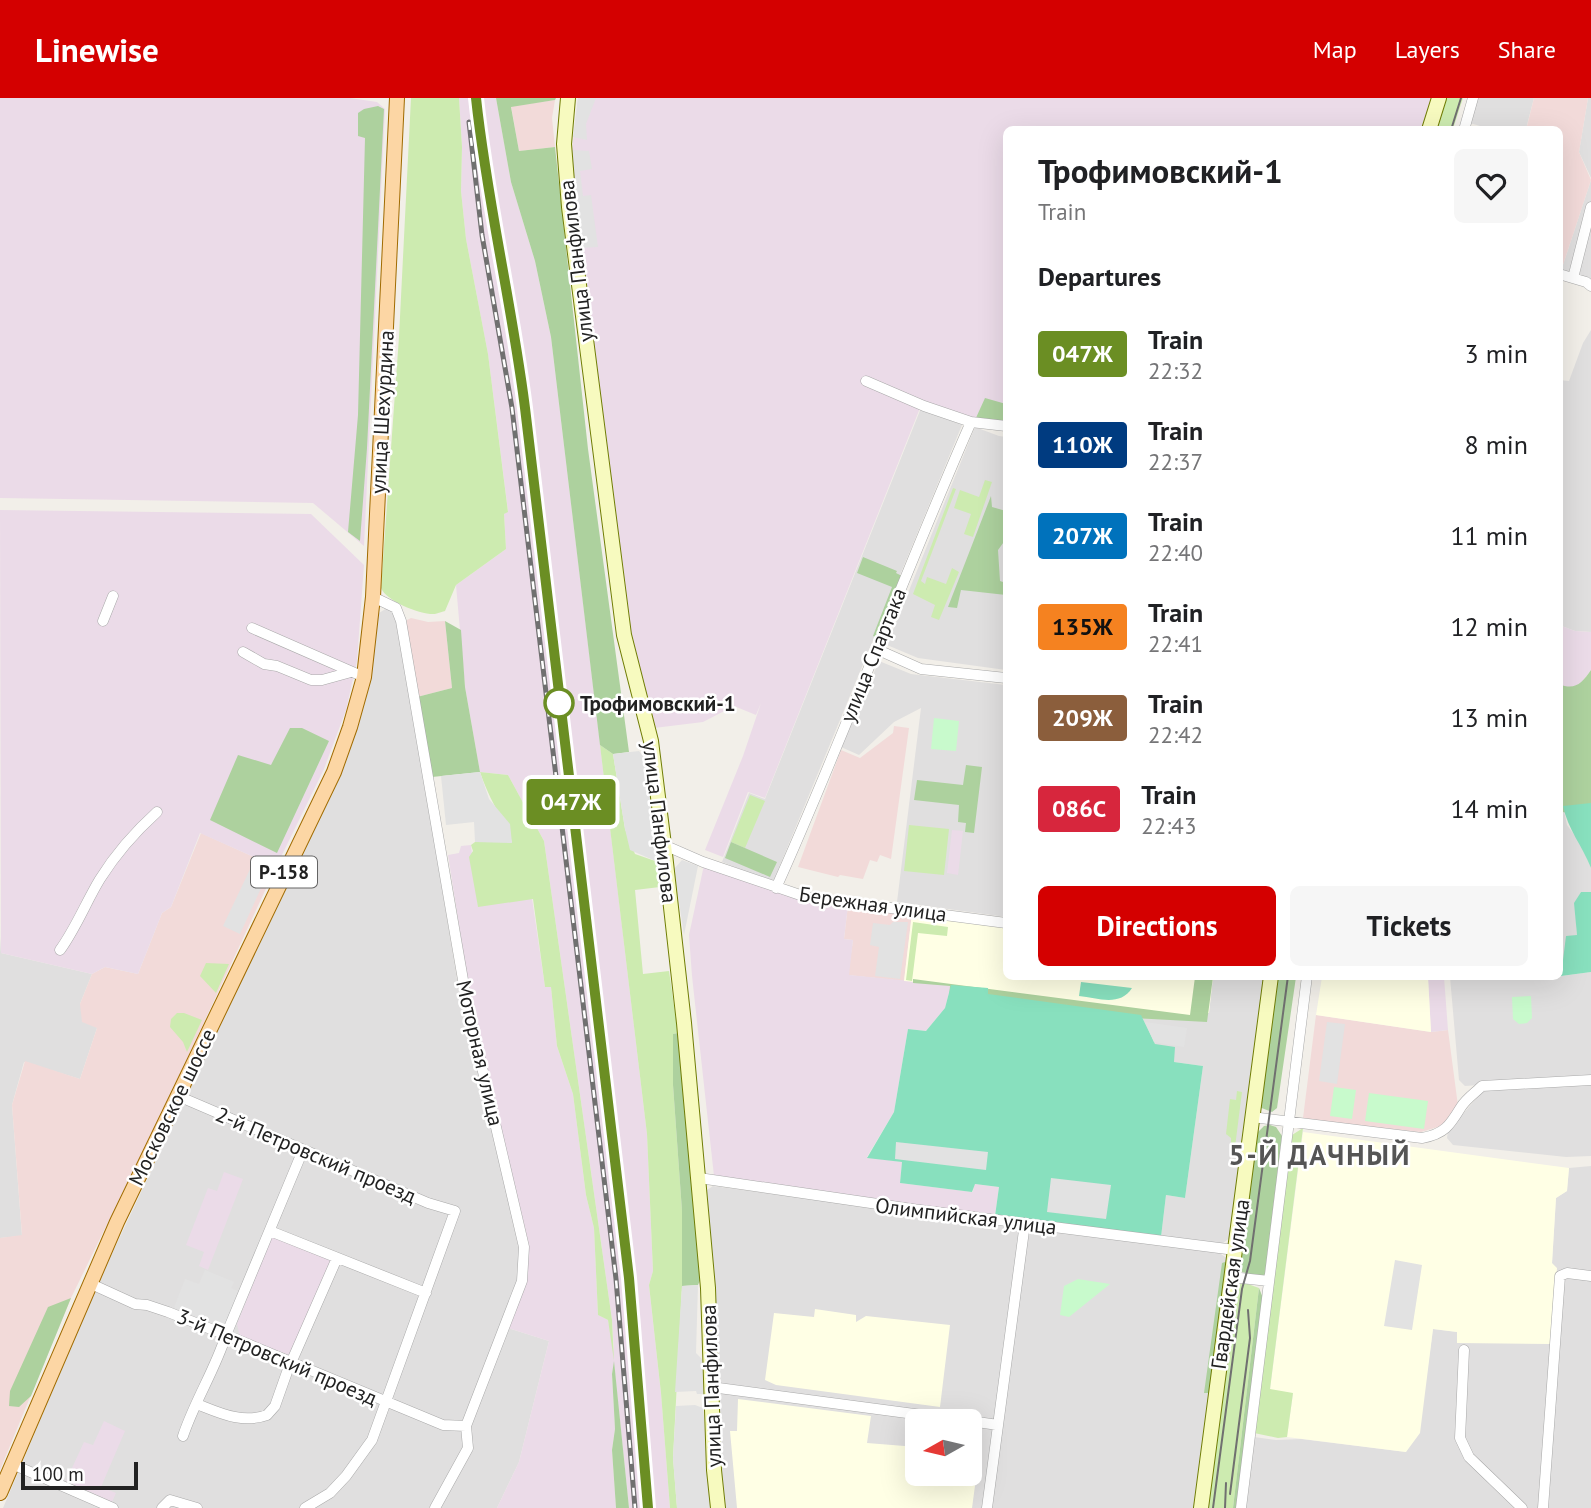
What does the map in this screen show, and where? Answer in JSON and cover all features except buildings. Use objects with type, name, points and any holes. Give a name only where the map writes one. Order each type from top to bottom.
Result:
[{"type":"main road","name":"улица Шехурдина","points":[[351,724],[357,674],[373,597],[397,98]]},
{"type":"main road","name":"улица Панфилова","points":[[568,98],[564,124],[566,175],[613,557],[624,635],[651,741],[664,845],[708,1288],[714,1470],[718,1508]]},
{"type":"main road","points":[[1430,126],[1439,98]]},
{"type":"main road","name":"Московское шоссе","points":[[0,1493],[89,1283],[334,772],[351,724]]},
{"type":"main road","name":"Гвардейская улица","points":[[1201,1508],[1270,980]]},
{"type":"street","points":[[1465,126],[1473,98]]},
{"type":"street","points":[[1573,278],[1591,207]]},
{"type":"street","points":[[1563,275],[1591,286]]},
{"type":"street","points":[[866,381],[924,406],[971,422],[1003,426]]},
{"type":"street","name":"улица Спартака","points":[[776,888],[821,788],[971,422]]},
{"type":"street","points":[[103,621],[113,596]]},
{"type":"street","name":"Моторная улица","points":[[373,597],[396,608],[401,621],[467,1003],[524,1247],[522,1281],[466,1426],[468,1448],[435,1508]]},
{"type":"street","points":[[252,628],[357,674]]},
{"type":"street","points":[[876,649],[921,669],[1003,678]]},
{"type":"street","points":[[243,652],[264,664],[277,666],[311,681],[357,674]]},
{"type":"street","points":[[60,950],[74,931],[101,878],[139,828],[157,812]]},
{"type":"street","name":"Бережная улица","points":[[664,845],[703,862],[806,897],[1003,923]]},
{"type":"street","points":[[1241,1508],[1307,980]]},
{"type":"street","points":[[1252,1116],[1422,1138],[1433,1136],[1446,1128],[1458,1115],[1461,1107],[1482,1086],[1591,1080]]},
{"type":"street","name":"2-й Петровский проезд","points":[[178,1096],[428,1203],[455,1211],[426,1293]]},
{"type":"street","points":[[183,1436],[303,1150]]},
{"type":"street","name":"Олимпийская улица","points":[[699,1178],[1235,1250]]},
{"type":"street","points":[[987,1508],[1025,1223]]},
{"type":"street","points":[[270,1231],[426,1293],[372,1440],[330,1493],[305,1508]]},
{"type":"street","points":[[197,1404],[237,1418],[252,1419],[267,1415],[275,1406],[337,1258]]},
{"type":"street","points":[[1543,1508],[1560,1276],[1567,1273],[1591,1276]]},
{"type":"street","points":[[1231,1277],[1269,1282]]},
{"type":"street","name":"3-й Петровский проезд","points":[[89,1283],[135,1304],[168,1311],[443,1425],[466,1426]]},
{"type":"street","points":[[1464,1350],[1460,1438],[1469,1457],[1522,1508]]},
{"type":"street","points":[[711,1387],[905,1413]]},
{"type":"street","points":[[982,1423],[998,1425]]},
{"type":"street","points":[[12,1464],[113,1508]]},
{"type":"street","points":[[162,1508],[170,1500],[197,1508]]},
{"type":"shaded area","points":[[0,98],[350,98],[377,102],[385,109],[364,546],[313,503],[0,498]]},
{"type":"shaded area","points":[[459,98],[496,98],[511,182],[535,261],[551,337],[647,1134],[653,1271],[649,1285],[670,1508],[629,1508],[614,1364],[612,1374],[615,1429],[612,1450],[616,1508],[497,1508],[519,1462],[549,1341],[508,1328],[525,1280],[529,1245],[471,1002],[448,855],[459,853],[461,846],[471,845],[478,906],[532,898],[545,987],[551,987],[557,1046],[573,1094],[586,1195],[594,1228],[598,1315],[608,1320],[614,1352],[612,1320],[544,841],[508,775],[480,772],[465,687],[456,585],[506,549],[504,514],[508,511],[488,354],[466,239],[461,191]]},
{"type":"shaded area","points":[[578,98],[1435,98],[1426,126],[1003,126],[1003,423],[920,408],[765,798],[748,792],[723,857],[705,850],[761,703],[756,715],[734,706],[703,722],[654,728],[630,644],[571,159]]},
{"type":"shaded area","points":[[578,98],[596,98],[586,124],[587,140],[573,137]]},
{"type":"shaded area","points":[[1477,98],[1534,98],[1527,126],[1480,126],[1470,123]]},
{"type":"shaded area","points":[[1534,98],[1588,98],[1579,152],[1591,180],[1563,265],[1563,126],[1527,126]]},
{"type":"shaded area","points":[[1588,98],[1591,98],[1591,178],[1579,152]]},
{"type":"shaded area","points":[[555,100],[552,118],[555,147],[519,151],[511,106]]},
{"type":"shaded area","points":[[573,150],[589,151],[592,169],[580,171],[583,196],[591,195],[598,247],[581,248],[571,159]]},
{"type":"shaded area","points":[[1591,180],[1591,279],[1563,272]]},
{"type":"shaded area","points":[[1591,330],[1591,632],[1575,631],[1563,626],[1563,380],[1569,381],[1583,343]]},
{"type":"shaded area","points":[[921,408],[962,425],[773,882],[722,862],[749,793],[765,799]]},
{"type":"shaded area","points":[[975,427],[1003,437],[1003,670],[918,658],[887,645]]},
{"type":"shaded area","points":[[0,510],[311,514],[364,565],[357,661],[346,710],[324,769],[276,867],[200,833],[171,907],[162,913],[138,974],[105,967],[92,974],[1,953]]},
{"type":"shaded area","points":[[387,608],[394,612],[397,619],[461,1003],[521,1247],[518,1280],[468,1414],[465,1446],[429,1508],[3,1508],[100,1279],[354,735],[370,685],[379,613]]},
{"type":"shaded area","points":[[411,618],[428,622],[445,621],[452,688],[417,697],[405,626]]},
{"type":"shaded area","points":[[1563,626],[1575,631],[1591,632],[1591,670],[1580,685],[1568,688],[1563,686]]},
{"type":"shaded area","points":[[879,661],[911,674],[1003,685],[1003,917],[897,902],[921,708],[894,722],[859,755],[841,747]]},
{"type":"shaded area","points":[[894,726],[909,728],[891,859],[880,855],[877,862],[870,860],[863,879],[840,875],[838,877],[798,867],[841,750],[860,758],[893,733]]},
{"type":"shaded area","points":[[639,751],[646,760],[658,862],[630,850],[625,829],[613,754]]},
{"type":"shaded area","points":[[480,772],[489,799],[510,824],[512,843],[475,842],[474,822],[446,825],[441,776]]},
{"type":"shaded area","points":[[1563,806],[1567,825],[1582,845],[1591,868],[1591,892],[1581,892],[1575,903],[1577,935],[1563,973]]},
{"type":"shaded area","points":[[952,830],[963,831],[958,875],[947,873]]},
{"type":"shaded area","points":[[201,833],[276,867],[174,1087],[71,1298],[0,1470],[0,1238],[22,1235],[12,1105],[25,1061],[80,1079],[97,1028],[82,1022],[80,1004],[92,974],[105,967],[138,974],[162,913],[171,907]]},
{"type":"shaded area","points":[[682,860],[698,866],[684,935],[674,869]]},
{"type":"shaded area","points":[[252,865],[268,873],[240,934],[223,926]]},
{"type":"shaded area","points":[[704,865],[848,905],[844,939],[853,940],[849,975],[951,985],[945,1008],[926,1031],[908,1029],[894,1112],[867,1157],[902,1162],[900,1183],[973,1192],[974,1184],[999,1187],[995,1216],[714,1176],[689,935]]},
{"type":"shaded area","points":[[848,905],[912,913],[904,981],[848,975],[853,940],[844,939]]},
{"type":"shaded area","points":[[912,913],[1003,927],[1003,980],[1213,980],[1209,1013],[1199,1013],[1193,1021],[951,985],[904,981]]},
{"type":"shaded area","points":[[893,922],[908,922],[900,979],[875,976],[879,947],[870,945],[873,923],[890,925]]},
{"type":"shaded area","points":[[0,937],[1,953],[92,974],[80,1004],[97,1028],[80,1079],[24,1062],[12,1105],[22,1236],[0,1238]]},
{"type":"shaded area","points":[[1591,972],[1591,1077],[1465,1086],[1459,1080],[1450,980],[1563,980],[1563,976]]},
{"type":"shaded area","points":[[1213,980],[1266,980],[1232,1236],[1222,1244],[1161,1237],[1166,1195],[1185,1198],[1203,1066],[1174,1062],[1155,1044],[1141,1015],[1209,1013]]},
{"type":"shaded area","points":[[1322,980],[1428,980],[1431,1032],[1316,1015]]},
{"type":"shaded area","points":[[1428,980],[1444,980],[1448,1030],[1431,1032]]},
{"type":"shaded area","points":[[1316,1015],[1431,1032],[1448,1030],[1458,1106],[1455,1113],[1441,1126],[1421,1132],[1303,1118]]},
{"type":"shaded area","points":[[1145,1022],[1187,1028],[1184,1047],[1154,1042]]},
{"type":"shaded area","points":[[1327,1022],[1345,1024],[1337,1084],[1319,1081]]},
{"type":"shaded area","points":[[1591,1083],[1591,1156],[1566,1157],[1453,1145],[1447,1138],[1448,1131],[1482,1092],[1489,1088]]},
{"type":"shaded area","points":[[1303,1132],[1569,1168],[1567,1191],[1556,1198],[1552,1263],[1557,1268],[1551,1344],[1457,1343],[1457,1332],[1433,1329],[1420,1433],[1406,1452],[1287,1437],[1293,1394],[1270,1390]]},
{"type":"shaded area","points":[[896,1142],[988,1152],[986,1170],[895,1159]]},
{"type":"shaded area","points":[[1591,1166],[1591,1508],[1245,1508],[1254,1437],[1301,1439],[1406,1452],[1426,1380],[1433,1329],[1458,1332],[1457,1343],[1552,1264],[1556,1198],[1567,1191],[1569,1168]]},
{"type":"shaded area","points":[[224,1172],[243,1179],[208,1270],[199,1266],[204,1252],[186,1245],[208,1188],[217,1191]]},
{"type":"shaded area","points":[[1051,1178],[1111,1185],[1106,1219],[1047,1212]]},
{"type":"shaded area","points":[[713,1186],[1016,1226],[1019,1232],[996,1418],[993,1421],[982,1420],[982,1409],[905,1410],[722,1386],[717,1381],[705,1197],[707,1190]]},
{"type":"shaded area","points":[[1036,1229],[1218,1252],[1228,1259],[1196,1508],[992,1508],[1026,1236]]},
{"type":"shaded area","points":[[272,1236],[333,1259],[292,1356],[240,1337],[237,1324]]},
{"type":"shaded area","points":[[1395,1260],[1422,1265],[1412,1330],[1384,1326]]},
{"type":"shaded area","points":[[205,1270],[234,1282],[231,1288],[238,1291],[224,1329],[174,1308],[185,1279],[199,1284]]},
{"type":"shaded area","points":[[698,1285],[696,1353],[702,1359],[704,1394],[697,1394],[696,1391],[675,1392],[682,1286]]},
{"type":"shaded area","points":[[815,1309],[856,1315],[856,1322],[866,1316],[950,1325],[940,1407],[776,1385],[765,1380],[774,1313],[814,1317]]},
{"type":"shaded area","points":[[508,1328],[549,1341],[519,1462],[497,1508],[439,1508],[472,1447],[471,1427]]},
{"type":"shaded area","points":[[721,1393],[905,1416],[905,1486],[982,1486],[982,1426],[991,1427],[994,1431],[983,1508],[725,1508],[720,1469],[718,1396]]},
{"type":"shaded area","points":[[738,1399],[871,1416],[867,1443],[905,1446],[905,1486],[975,1486],[972,1508],[737,1508],[730,1431],[737,1431]]},
{"type":"shaded area","points":[[695,1405],[703,1408],[712,1508],[677,1508],[673,1458],[676,1406]]},
{"type":"shaded area","points":[[104,1421],[125,1431],[101,1487],[116,1493],[112,1502],[66,1481],[84,1442],[93,1445]]},
{"type":"green space","points":[[411,98],[459,98],[461,191],[466,239],[488,354],[508,512],[504,514],[506,549],[456,585],[445,611],[435,614],[404,606],[389,598],[381,588],[399,337]]},
{"type":"green space","points":[[496,98],[556,98],[511,107],[519,151],[555,147],[588,449],[629,752],[613,754],[600,745],[551,337],[535,261],[511,182]]},
{"type":"green space","points":[[1444,98],[1463,98],[1454,126],[1435,126]]},
{"type":"green space","points":[[378,106],[384,109],[360,541],[348,532],[358,415],[365,138],[358,136],[358,113]]},
{"type":"green space","points":[[985,398],[1003,403],[1003,424],[975,420]]},
{"type":"green space","points":[[985,480],[992,482],[973,537],[964,534],[971,514],[954,508],[960,490],[979,497]]},
{"type":"green space","points":[[953,488],[956,489],[921,581],[925,584],[927,577],[946,584],[952,568],[959,572],[939,620],[931,617],[935,605],[913,594]]},
{"type":"green space","points":[[991,496],[992,507],[1003,510],[1003,543],[998,550],[1003,595],[961,590],[957,608],[948,607]]},
{"type":"green space","points":[[863,557],[897,571],[896,573],[902,576],[877,638],[873,636],[892,587],[857,573]]},
{"type":"green space","points":[[445,621],[461,630],[465,687],[480,772],[432,777],[417,697],[452,688]]},
{"type":"green space","points":[[1591,670],[1591,847],[1567,813],[1563,812],[1563,685],[1574,686]]},
{"type":"green space","points":[[934,718],[959,721],[956,751],[931,749]]},
{"type":"green space","points":[[290,728],[302,728],[329,741],[277,853],[210,820],[238,755],[271,765]]},
{"type":"green space","points":[[600,745],[613,754],[625,829],[635,854],[658,862],[660,887],[635,890],[643,974],[669,971],[678,1033],[673,1034],[673,1085],[682,1211],[682,1286],[673,1458],[677,1508],[670,1508],[649,1285],[653,1271],[647,1134]]},
{"type":"green space","points":[[966,765],[982,767],[974,833],[965,832],[966,823],[958,822],[959,805],[914,800],[917,780],[963,785]]},
{"type":"green space","points":[[480,772],[508,775],[544,841],[612,1320],[614,1361],[608,1320],[598,1315],[594,1228],[586,1195],[573,1094],[557,1046],[551,987],[545,987],[533,899],[478,907],[469,857],[473,851],[471,845],[475,842],[512,842]]},
{"type":"green space","points":[[750,795],[765,801],[745,848],[731,842]]},
{"type":"green space","points":[[1591,803],[1591,868],[1568,823],[1563,806]]},
{"type":"green space","points":[[909,825],[949,829],[944,875],[904,871]]},
{"type":"green space","points":[[731,842],[777,862],[770,877],[725,858]]},
{"type":"green space","points":[[1581,892],[1591,892],[1591,972],[1563,976],[1566,936],[1577,935],[1574,903]]},
{"type":"green space","points":[[913,922],[948,927],[947,936],[918,933],[912,981],[906,980]]},
{"type":"green space","points":[[206,963],[229,964],[216,993],[200,976]]},
{"type":"green space","points":[[913,979],[1190,1015],[1195,980],[1213,980],[1207,1022],[948,1008],[950,986],[913,983]]},
{"type":"green space","points":[[1274,980],[1296,980],[1277,1108],[1272,1112],[1259,1107]]},
{"type":"green space","points":[[1081,982],[1132,988],[1121,998],[1101,999],[1079,996]]},
{"type":"green space","points":[[951,985],[988,988],[988,994],[1141,1015],[1155,1044],[1175,1047],[1174,1062],[1203,1066],[1185,1198],[1166,1195],[1161,1237],[995,1216],[999,1187],[975,1184],[972,1192],[900,1183],[902,1162],[867,1158],[894,1112],[908,1029],[926,1031],[945,1008]]},
{"type":"green space","points":[[1531,996],[1532,1018],[1527,1023],[1519,1024],[1513,1019],[1512,997]]},
{"type":"green space","points":[[177,1013],[202,1020],[187,1052],[183,1042],[170,1027],[171,1019]]},
{"type":"green space","points":[[678,1033],[702,1276],[698,1285],[682,1286],[682,1211],[673,1085],[673,1034]]},
{"type":"green space","points":[[1334,1087],[1356,1090],[1352,1119],[1330,1116]]},
{"type":"green space","points":[[1237,1091],[1242,1092],[1235,1147],[1231,1146],[1231,1138],[1226,1134],[1230,1099],[1236,1100]]},
{"type":"green space","points":[[1369,1093],[1428,1101],[1424,1129],[1365,1121]]},
{"type":"green space","points":[[1264,1126],[1276,1127],[1282,1136],[1265,1274],[1261,1277],[1242,1272],[1239,1267],[1254,1136]]},
{"type":"green space","points":[[1303,1128],[1270,1389],[1293,1393],[1287,1437],[1278,1438],[1254,1433],[1291,1141],[1292,1135]]},
{"type":"green space","points":[[1222,1263],[1228,1264],[1210,1393],[1204,1393]]},
{"type":"green space","points":[[1078,1279],[1110,1284],[1069,1317],[1060,1315],[1064,1286]]},
{"type":"green space","points":[[1245,1283],[1259,1288],[1233,1508],[1205,1508],[1237,1285]]},
{"type":"green space","points":[[1259,1288],[1263,1298],[1238,1508],[1233,1508]]},
{"type":"green space","points":[[71,1298],[31,1396],[19,1407],[9,1406],[10,1391],[48,1307]]},
{"type":"green space","points":[[614,1361],[629,1508],[616,1508],[612,1450],[615,1429],[612,1374]]},
{"type":"tram line","points":[[1452,126],[1461,98]]},
{"type":"tram line","points":[[1213,1508],[1242,1289],[1250,1261],[1287,980]]},
{"type":"tram line","points":[[1230,1494],[1250,1338],[1248,1310]]},
{"type":"tram line","points":[[1225,1508],[1226,1483]]},
{"type":"railway","points":[[476,98],[486,176],[525,408],[629,1278],[648,1508]]},
{"type":"railway","points":[[469,122],[482,235],[512,408],[616,1279],[635,1508]]},
{"type":"train","name":"047Ж","points":[[476,98],[495,233],[518,350],[629,1278],[648,1508]]},
{"type":"place","name":"Трофимовский-1","points":[[559,703]]},
{"type":"district","name":"5-Й ДАЧНЫЙ","points":[[1320,1154]]}]
